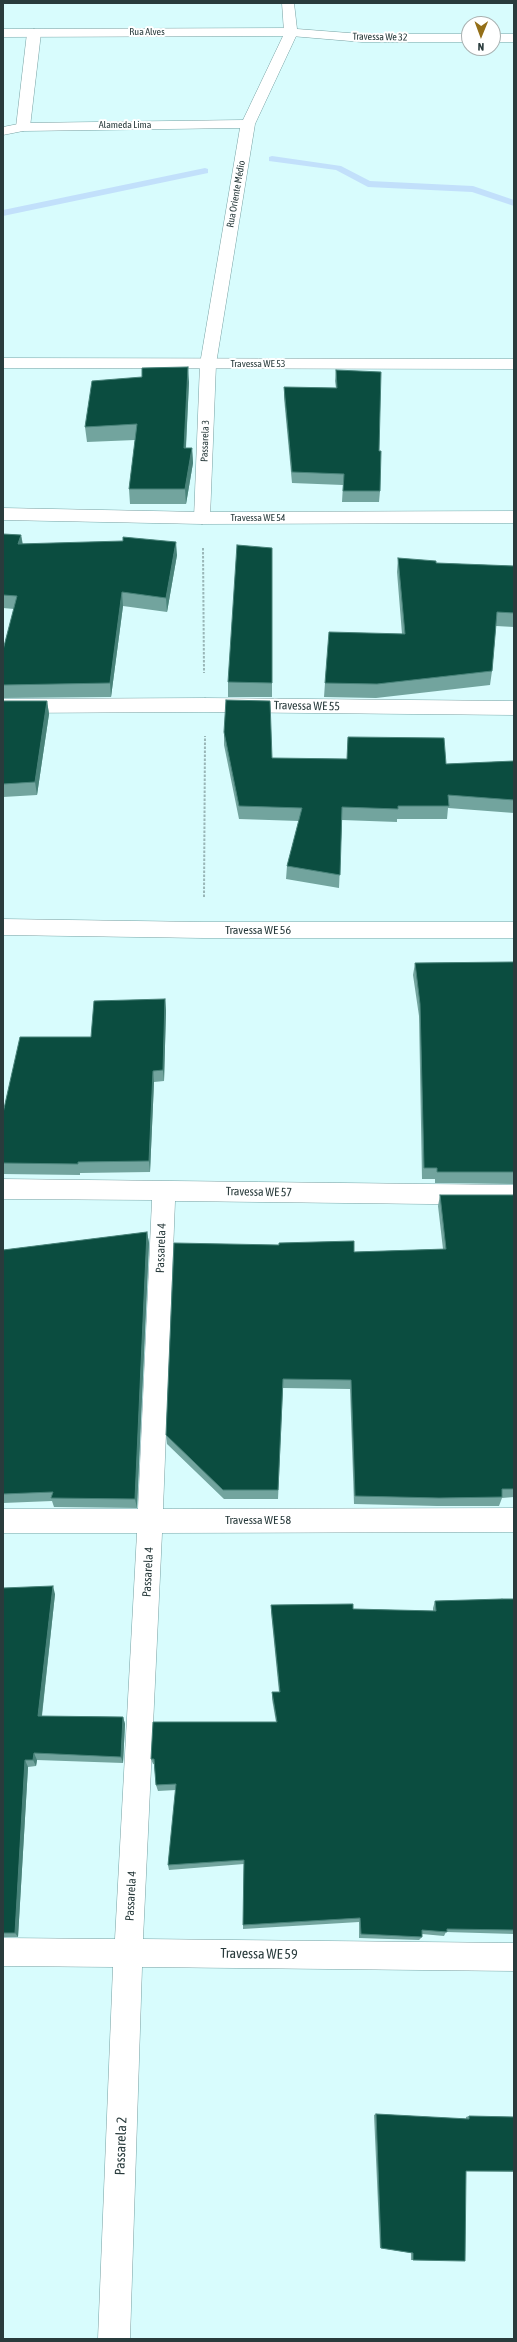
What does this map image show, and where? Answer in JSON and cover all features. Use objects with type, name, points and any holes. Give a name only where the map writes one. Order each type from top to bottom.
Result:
[{"type":"street","points":[[288,3],[291,32]]},
{"type":"street","name":"Rua Alves","points":[[3,33],[291,32]]},
{"type":"street","name":"Travessa We 32","points":[[291,32],[362,38],[461,38]]},
{"type":"street","name":"Rua Oriente Médio","points":[[208,364],[248,124],[291,32]]},
{"type":"street","points":[[24,126],[34,33]]},
{"type":"street","points":[[501,38],[514,38]]},
{"type":"street","name":"Alameda Lima","points":[[3,131],[24,126],[248,124]]},
{"type":"street","name":"Travessa WE 53","points":[[3,363],[514,364]]},
{"type":"street","name":"Passarela 3","points":[[202,518],[208,364]]},
{"type":"street","name":"Travessa WE 54","points":[[3,514],[202,518],[514,517]]},
{"type":"street","name":"Travessa WE 55","points":[[3,706],[205,705],[514,708]]},
{"type":"street","name":"Travessa WE 56","points":[[3,927],[203,930],[514,930]]},
{"type":"street","name":"Travessa WE 57","points":[[3,1189],[514,1195]]},
{"type":"street","name":"Passarela 4","points":[[128,1953],[150,1519],[164,1191]]},
{"type":"street","name":"Travessa WE 58","points":[[3,1521],[150,1519],[514,1520]]},
{"type":"street","name":"Travessa WE 59","points":[[3,1952],[514,1957]]},
{"type":"street","name":"Passarela 2","points":[[114,2339],[128,1953]]},
{"type":"building","points":[[188,367],[184,448],[192,448],[185,489],[129,489],[137,424],[85,427],[92,381],[142,377],[142,368]]},
{"type":"building","points":[[336,370],[381,372],[379,451],[381,451],[380,491],[343,491],[344,474],[292,472],[284,387],[337,388]]},
{"type":"building","points":[[3,534],[21,535],[18,544],[123,541],[123,537],[176,542],[166,598],[122,592],[110,683],[3,685],[3,650],[17,596],[3,595]]},
{"type":"building","points":[[237,545],[272,548],[272,683],[228,682]]},
{"type":"building","points":[[398,558],[436,561],[436,563],[514,566],[514,613],[497,612],[492,671],[377,684],[325,683],[329,632],[405,634]]},
{"type":"building","points":[[226,700],[270,701],[272,758],[347,759],[348,737],[444,738],[446,764],[514,761],[514,800],[448,795],[449,806],[398,806],[398,809],[342,807],[340,875],[287,866],[302,808],[239,806],[224,732]]},
{"type":"building","points":[[3,701],[47,701],[35,782],[3,784]]},
{"type":"building","points":[[514,962],[514,1172],[437,1172],[437,1168],[424,1168],[420,1004],[415,963]]},
{"type":"building","points":[[165,999],[163,1070],[153,1071],[149,1161],[78,1162],[78,1164],[3,1163],[3,1113],[20,1037],[91,1037],[94,1001]]},
{"type":"building","points":[[440,1195],[514,1195],[514,1489],[502,1489],[502,1497],[439,1498],[355,1496],[351,1380],[283,1379],[278,1490],[223,1490],[166,1435],[174,1243],[279,1245],[279,1243],[354,1241],[354,1252],[446,1249]]},
{"type":"building","points":[[147,1232],[135,1499],[51,1498],[53,1492],[3,1494],[3,1250]]},
{"type":"building","points":[[53,1586],[38,1716],[123,1717],[121,1757],[34,1753],[33,1760],[25,1760],[15,1933],[3,1933],[3,1588]]},
{"type":"building","points":[[514,1599],[514,1930],[447,1929],[447,1932],[422,1930],[422,1937],[361,1934],[360,1918],[243,1925],[244,1860],[168,1865],[176,1784],[156,1785],[154,1759],[151,1759],[153,1722],[277,1722],[272,1692],[280,1692],[271,1605],[353,1604],[353,1609],[436,1611],[435,1601]]},
{"type":"building","points":[[376,2114],[469,2119],[469,2116],[514,2117],[514,2171],[466,2171],[465,2261],[413,2260],[413,2253],[381,2248]]},
{"type":"waterway","points":[[272,159],[338,168],[368,184],[473,189],[514,203]]},
{"type":"waterway","points":[[3,213],[205,171]]}]
